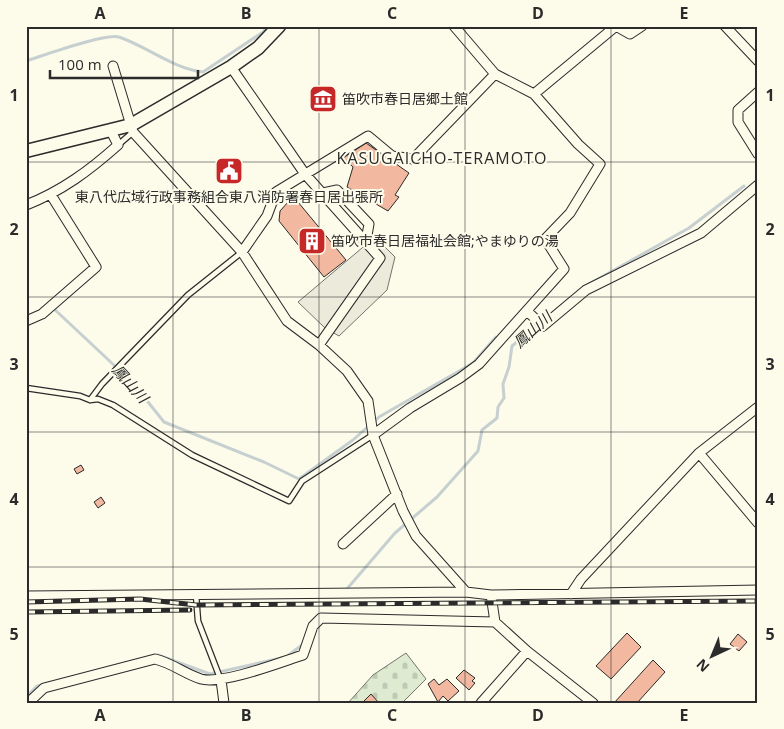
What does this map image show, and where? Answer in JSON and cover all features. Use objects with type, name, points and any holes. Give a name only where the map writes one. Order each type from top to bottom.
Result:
[{"type":"main road","points":[[26,151],[111,131],[132,128],[231,67],[258,48],[280,26]]},
{"type":"street","points":[[373,435],[410,408],[460,378],[479,364],[530,314],[564,269],[546,238],[570,213],[600,164],[578,144],[534,94],[495,74],[454,26]]},
{"type":"street","points":[[534,94],[616,26],[630,34],[642,26]]},
{"type":"street","points":[[725,26],[758,61]]},
{"type":"street","points":[[113,66],[132,128],[242,252],[287,321],[319,345],[347,371],[368,400],[373,435],[416,536],[466,592]]},
{"type":"street","points":[[231,67],[306,174],[380,258],[376,267],[319,345]]},
{"type":"street","points":[[242,252],[267,216],[276,192],[368,136],[392,156],[413,159],[495,74]]},
{"type":"street","points":[[758,92],[738,110],[738,122],[758,154]]},
{"type":"street","points":[[26,204],[51,195],[94,167],[118,145],[111,131]]},
{"type":"street","points":[[530,314],[543,326],[586,290],[701,233],[758,185]]},
{"type":"street","points":[[323,193],[336,190],[369,224],[366,241]]},
{"type":"street","points":[[26,321],[42,314],[96,267],[51,195]]},
{"type":"street","points":[[571,594],[581,579],[699,453],[758,407]]},
{"type":"street","points":[[699,453],[758,523]]},
{"type":"street","points":[[343,544],[397,494]]},
{"type":"street","points":[[26,596],[466,592],[491,595],[758,590]]},
{"type":"street","points":[[491,595],[494,619],[528,651],[594,703]]},
{"type":"street","points":[[28,703],[44,688],[155,659],[169,662],[202,679],[221,680],[303,655],[312,626],[321,618],[494,619]]},
{"type":"street","points":[[482,703],[528,651]]},
{"type":"street","points":[[221,680],[224,703]]},
{"type":"lane","points":[[118,145],[132,128]]},
{"type":"lane","points":[[90,400],[188,295],[242,252]]},
{"type":"lane","points":[[26,388],[80,396],[90,400],[98,399],[112,405],[192,455],[289,501],[302,481],[373,435]]},
{"type":"lane","points":[[196,595],[198,621],[221,680]]},
{"type":"green space","points":[[406,653],[426,679],[402,703],[348,703],[373,675]]},
{"type":"shaded area","points":[[375,237],[395,257],[387,290],[339,336],[325,328],[298,302]]},
{"type":"building","points":[[366,143],[409,173],[395,195],[399,197],[388,211],[347,187],[353,167],[343,158]]},
{"type":"building","name":"笛吹市春日居福祉会館;やまゆりの湯","points":[[289,201],[298,202],[346,260],[324,277],[279,221],[280,211]]},
{"type":"building","points":[[81,465],[84,470],[77,474],[74,469]]},
{"type":"building","points":[[101,497],[105,503],[98,508],[94,502]]},
{"type":"building","points":[[627,633],[641,647],[611,679],[596,666]]},
{"type":"building","points":[[738,634],[747,642],[739,651],[730,644]]},
{"type":"building","points":[[653,660],[665,672],[637,703],[614,703]]},
{"type":"building","points":[[464,670],[475,678],[472,681],[475,683],[469,690],[456,678]]},
{"type":"building","points":[[434,679],[439,685],[447,679],[459,691],[448,701],[443,696],[438,702],[428,684]]},
{"type":"building","points":[[371,694],[379,703],[362,703]]},
{"type":"waterway","points":[[26,61],[101,38],[119,37],[170,62],[203,72],[263,32],[267,26]]},
{"type":"waterway","name":"鳳山川","points":[[591,283],[689,228],[744,186]]},
{"type":"waterway","name":"鳳山川","points":[[346,590],[395,533],[437,497],[478,451],[482,430],[497,418],[498,407],[504,398],[503,384],[509,367],[512,346],[572,297]]},
{"type":"waterway","name":"鳳山川","points":[[52,307],[132,382],[164,422],[264,462],[299,479],[353,440],[379,417],[473,363],[496,337]]},
{"type":"waterway","name":"鳳山川","points":[[154,656],[158,655],[210,674],[286,657],[302,645]]},
{"type":"waterway","name":"鳳山川","points":[[26,697],[37,686],[44,685]]},
{"type":"railway","points":[[26,602],[140,599],[196,605],[758,601]]},
{"type":"railway","points":[[26,612],[190,610]]},
{"type":"place","name":"笛吹市春日居郷土館","points":[[323,99]]},
{"type":"place","name":"東八代広域行政事務組合東八消防署春日居出張所","points":[[229,171]]},
{"type":"place","name":"笛吹市春日居福祉会館;やまゆりの湯","points":[[312,241]]},
{"type":"district","name":"KASUGAICHO-TERAMOTO","points":[[442,158]]}]
